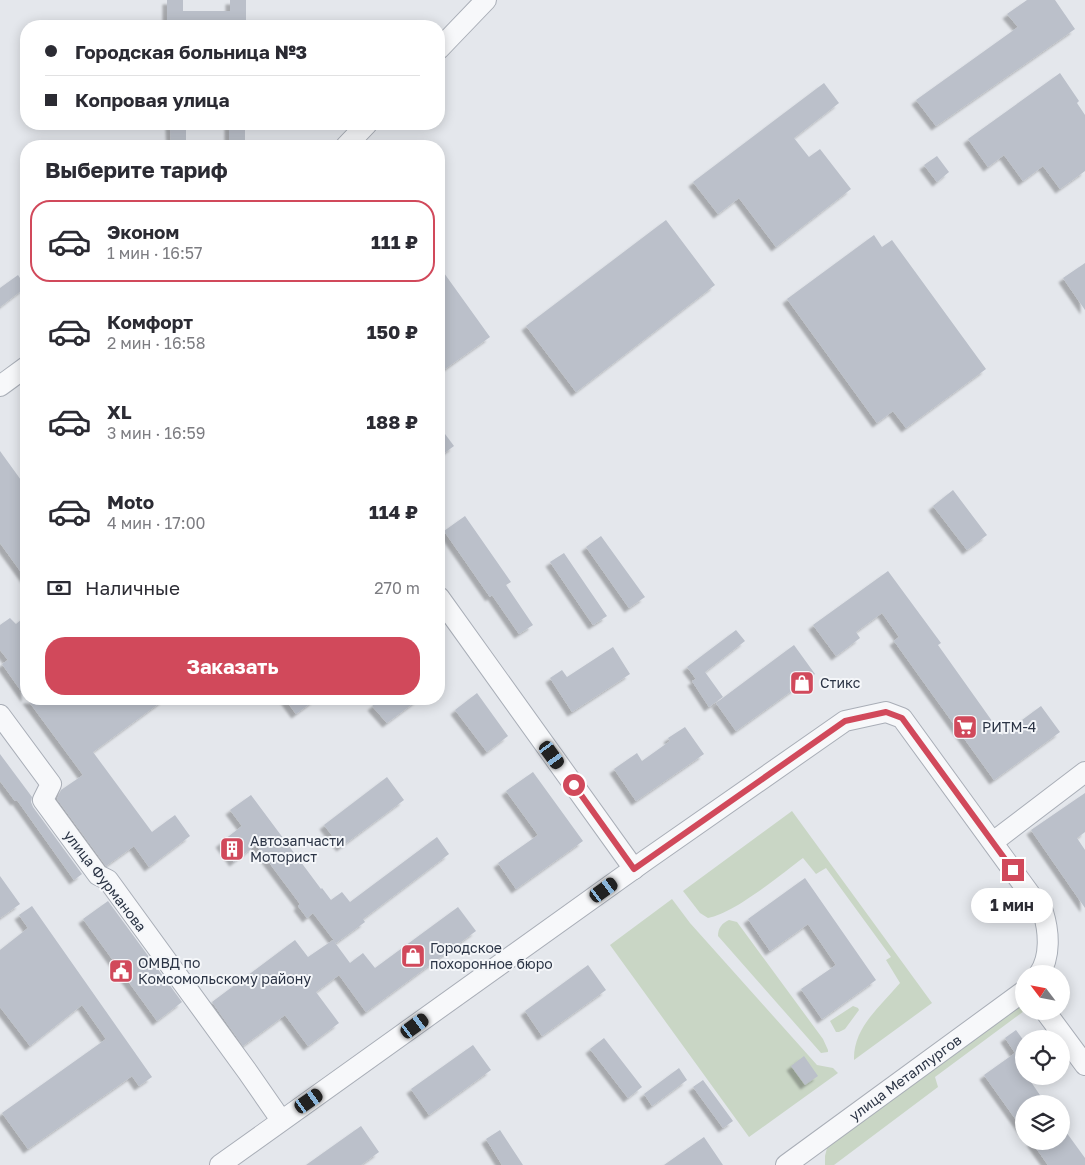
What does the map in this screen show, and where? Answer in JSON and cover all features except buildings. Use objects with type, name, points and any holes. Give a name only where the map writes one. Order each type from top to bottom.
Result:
[{"type":"street","points":[[445,43],[486,0]]},
{"type":"street","points":[[352,140],[362,130]]},
{"type":"street","points":[[0,386],[20,371]]},
{"type":"street","points":[[445,605],[634,869]]},
{"type":"street","points":[[220,1165],[634,869],[845,721],[886,712],[902,718],[1043,912],[1048,926],[1048,941],[1044,965]]},
{"type":"street","name":"улица Фурманова","points":[[0,715],[51,784],[43,800],[98,875],[108,880],[282,1120]]},
{"type":"street","points":[[993,842],[1085,772]]},
{"type":"street","name":"улица Металлургов","points":[[786,1165],[1015,998]]},
{"type":"street","points":[[1052,1020],[1085,1065]]},
{"type":"green space","points":[[792,811],[932,1003],[854,1060],[858,1037],[863,1027],[900,983],[886,960],[891,957],[826,868],[816,874],[803,858],[744,901],[719,915],[708,918],[700,913],[683,891]]},
{"type":"green space","points":[[672,899],[690,923],[817,1065],[833,1068],[838,1073],[749,1137],[610,945]]},
{"type":"green space","points":[[729,920],[737,922],[823,1039],[828,1052],[821,1053],[718,936],[721,926]]},
{"type":"green space","points":[[853,1006],[859,1010],[845,1029],[836,1032],[830,1021]]},
{"type":"green space","points":[[1015,1009],[1015,1018],[935,1077],[938,1087],[834,1165],[825,1165],[827,1148]]},
{"type":"place","name":"Стикс","points":[[802,683]]},
{"type":"place","name":"РИТМ-4","points":[[965,727]]},
{"type":"place","name":"Автозапчасти Моторист","points":[[232,849]]},
{"type":"place","name":"Городское похоронное бюро","points":[[413,956]]},
{"type":"place","name":"ОМВД по Комсомольскому району","points":[[121,971]]},
{"type":"route","points":[[574,785],[634,869],[845,721],[886,712],[902,718],[1013,870]]}]
